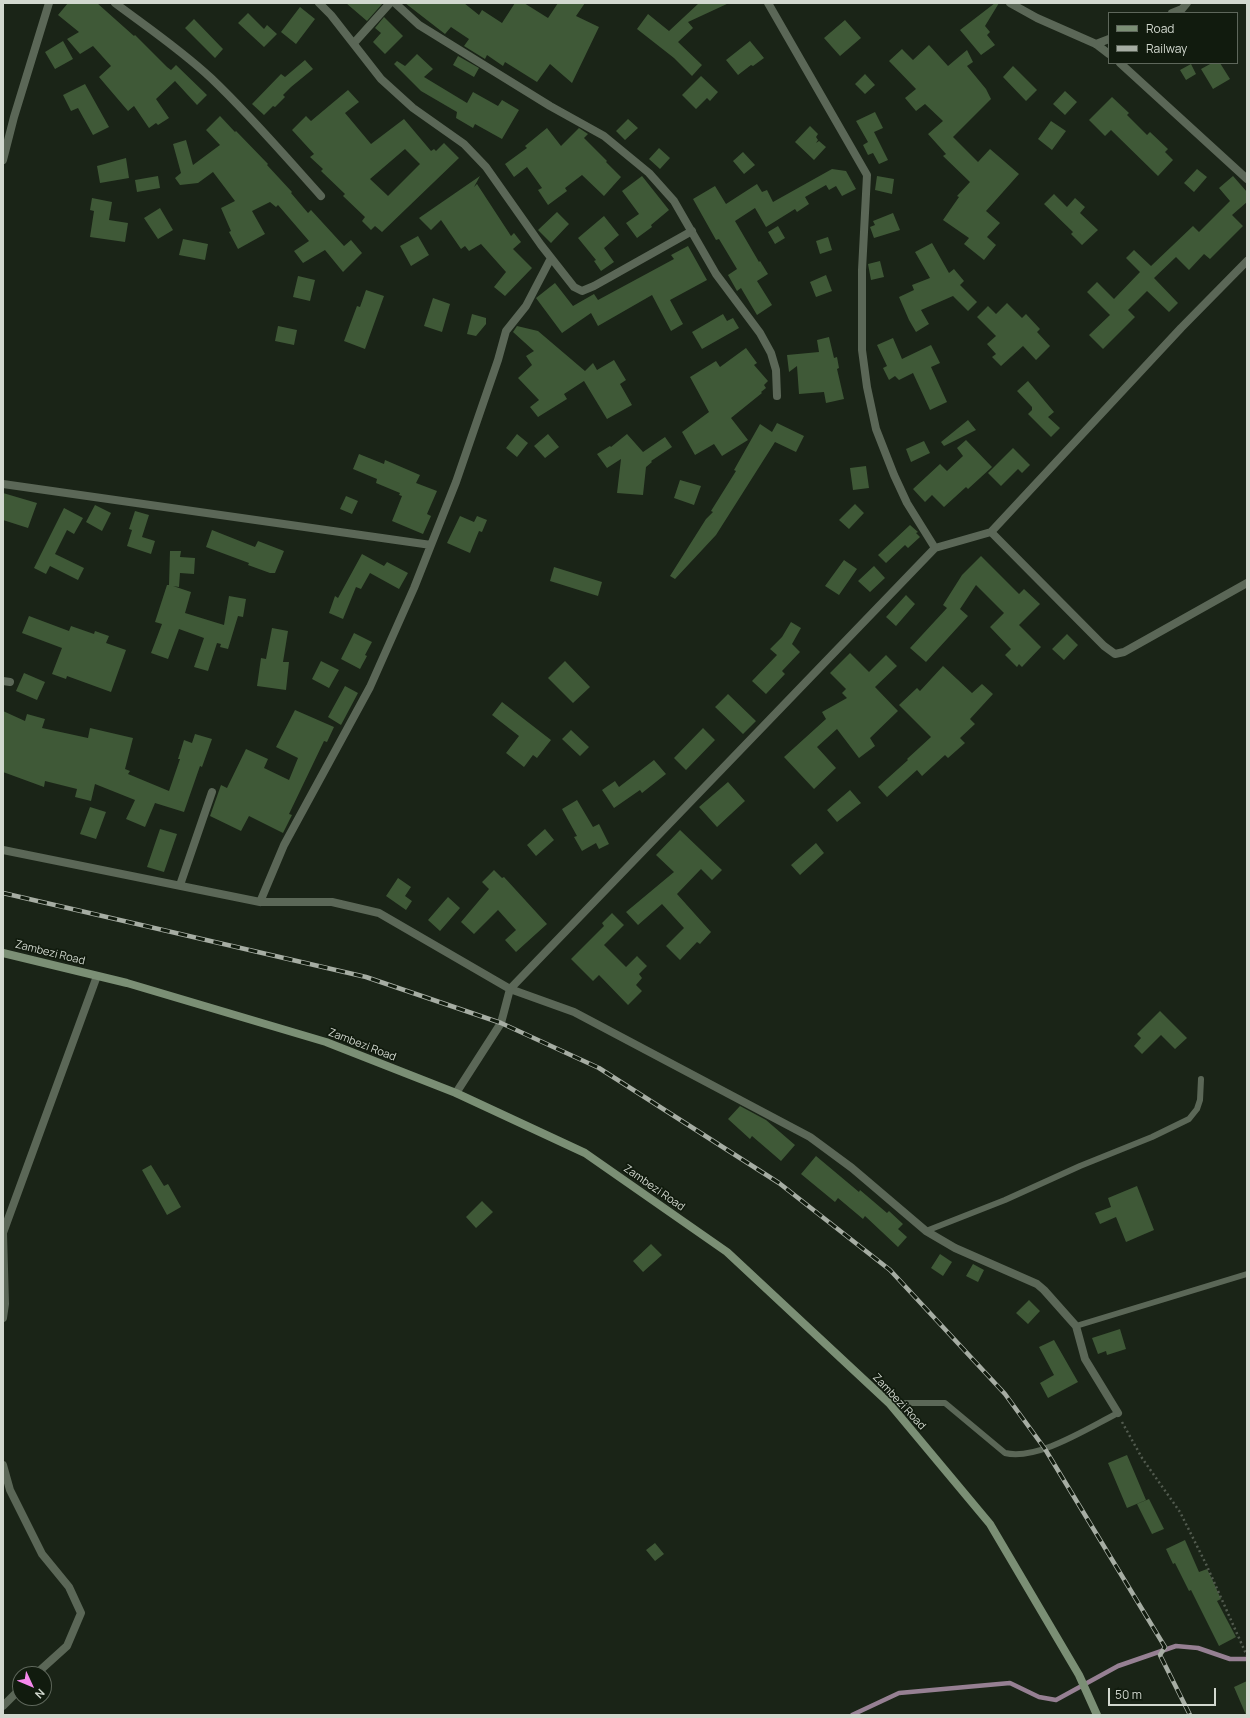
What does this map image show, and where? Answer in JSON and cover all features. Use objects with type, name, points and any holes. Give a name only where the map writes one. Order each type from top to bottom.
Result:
[{"type":"main road","name":"Zambezi Road","points":[[3,953],[127,983],[326,1042],[456,1093],[585,1153],[728,1252],[889,1403],[990,1524],[1079,1675],[1097,1715]]},
{"type":"street","points":[[3,160],[14,117],[49,3]]},
{"type":"street","points":[[114,3],[174,47],[210,78],[255,123],[321,196]]},
{"type":"street","points":[[318,3],[332,15],[381,79],[398,96],[464,144],[483,162],[551,258],[574,287],[582,291],[594,286],[692,231]]},
{"type":"street","points":[[354,43],[390,3]]},
{"type":"street","points":[[395,3],[419,25],[550,106],[604,136],[639,164],[660,185],[674,201],[716,274],[750,318],[771,353],[776,370],[777,396]]},
{"type":"street","points":[[768,3],[867,175],[862,270],[862,350],[867,387],[876,429],[894,475],[907,503],[935,548]]},
{"type":"street","points":[[1010,3],[1037,18],[1096,44],[1108,53]]},
{"type":"street","points":[[1174,12],[1182,9],[1187,3]]},
{"type":"street","points":[[1096,44],[1108,38]]},
{"type":"street","points":[[1121,64],[1247,179]]},
{"type":"street","points":[[260,902],[284,844],[370,687],[431,545],[456,482],[506,331],[526,306],[551,258]]},
{"type":"street","points":[[456,1093],[501,1023],[510,988],[935,548],[991,532],[1181,328],[1247,261]]},
{"type":"street","points":[[3,484],[431,545]]},
{"type":"street","points":[[991,532],[1104,646],[1115,654],[1124,652],[1247,583]]},
{"type":"street","points":[[180,885],[212,792]]},
{"type":"street","points":[[3,850],[260,902],[332,902],[379,913],[510,988],[574,1012],[810,1137],[852,1168],[926,1231],[954,1248],[1037,1284],[1076,1326],[1085,1359],[1118,1413]]},
{"type":"street","points":[[3,1318],[5,1304],[3,1233],[97,976]]},
{"type":"street","points":[[3,1465],[10,1490],[42,1554],[69,1587],[81,1613],[67,1646],[45,1666]]},
{"type":"street","points":[[3,1706],[12,1698]]},
{"type":"lane","points":[[926,1231],[1005,1200],[1080,1166],[1152,1137],[1189,1120],[1198,1104],[1201,1079]]},
{"type":"lane","points":[[1076,1326],[1247,1274]]},
{"type":"lane","points":[[889,1403],[945,1403],[1005,1453],[1014,1455],[1046,1449],[1118,1413]]},
{"type":"path","points":[[1118,1413],[1142,1458],[1180,1512],[1206,1564],[1247,1656]]},
{"type":"building","points":[[68,3],[97,3],[134,36],[135,35],[167,67],[171,70],[176,65],[207,95],[197,105],[175,81],[156,99],[169,118],[158,125],[156,123],[149,128],[134,106],[128,111],[99,77],[111,66],[93,46],[80,54],[67,39],[79,32],[58,15]]},
{"type":"building","points":[[346,3],[383,3],[367,21]]},
{"type":"building","points":[[405,3],[464,3],[479,15],[482,10],[502,23],[515,3],[524,3],[548,18],[558,3],[585,3],[576,16],[599,27],[572,83],[550,64],[537,82],[505,62],[503,66],[487,55],[485,59],[464,46],[469,39],[451,27],[445,34]]},
{"type":"building","points":[[699,3],[729,3],[688,22],[693,28],[678,42],[702,65],[692,76],[674,58],[637,29],[648,14],[669,31]]},
{"type":"building","points":[[995,3],[999,3],[985,26],[990,32],[987,35],[995,45],[981,55],[960,30]]},
{"type":"building","points":[[300,7],[315,19],[296,44],[281,32]]},
{"type":"building","points":[[248,13],[264,29],[267,25],[277,34],[264,47],[238,23]]},
{"type":"building","points":[[384,17],[403,36],[385,54],[373,42],[381,33],[375,28]]},
{"type":"building","points":[[194,19],[223,49],[215,58],[185,28]]},
{"type":"building","points":[[845,20],[861,38],[840,56],[824,38]]},
{"type":"building","points":[[63,41],[73,59],[55,69],[45,52]]},
{"type":"building","points":[[750,41],[764,58],[753,66],[751,65],[738,75],[726,60]]},
{"type":"building","points":[[929,45],[948,66],[967,50],[973,62],[967,66],[986,89],[991,99],[953,137],[978,162],[990,149],[1019,174],[986,211],[1000,223],[987,237],[996,245],[984,260],[964,244],[969,238],[943,220],[959,197],[957,196],[970,182],[943,156],[946,154],[928,134],[943,121],[925,104],[916,111],[905,98],[916,89],[889,61],[902,49],[913,60]]},
{"type":"building","points":[[417,54],[433,69],[424,77],[467,103],[473,92],[498,106],[502,100],[519,110],[502,139],[475,124],[473,128],[456,118],[457,112],[421,91],[394,64],[397,61],[405,66]]},
{"type":"building","points":[[458,56],[479,68],[474,77],[453,65]]},
{"type":"building","points":[[305,60],[313,69],[283,95],[285,97],[275,107],[273,106],[264,115],[252,104],[281,74],[285,77]]},
{"type":"building","points":[[1191,64],[1196,74],[1186,80],[1180,70]]},
{"type":"building","points":[[1210,64],[1221,64],[1230,79],[1213,89],[1201,69]]},
{"type":"building","points":[[1013,66],[1037,90],[1026,101],[1003,77]]},
{"type":"building","points":[[865,74],[875,85],[865,94],[855,84]]},
{"type":"building","points":[[701,76],[718,92],[710,101],[707,98],[696,109],[682,95]]},
{"type":"building","points":[[85,84],[109,127],[93,135],[78,108],[71,111],[63,95]]},
{"type":"building","points":[[348,90],[359,102],[345,113],[371,144],[404,119],[431,151],[434,149],[436,151],[444,143],[459,158],[382,232],[375,226],[371,230],[362,221],[365,217],[343,196],[345,194],[321,171],[323,169],[310,157],[314,154],[292,130],[306,116],[311,121]],"holes":[[[405,149],[420,164],[388,196],[370,179]]]},
{"type":"building","points":[[1065,91],[1077,102],[1065,115],[1053,104]]},
{"type":"building","points":[[1112,97],[1129,113],[1127,115],[1147,135],[1150,132],[1168,149],[1165,152],[1173,160],[1158,176],[1111,130],[1105,136],[1089,120]]},
{"type":"building","points":[[875,112],[883,128],[874,132],[888,160],[879,164],[873,153],[868,155],[863,145],[868,142],[856,121]]},
{"type":"building","points":[[220,116],[268,164],[267,165],[292,192],[291,193],[308,213],[311,210],[344,246],[351,240],[362,253],[343,272],[325,250],[303,263],[294,251],[309,241],[278,205],[276,207],[270,202],[252,211],[265,234],[238,249],[229,232],[231,231],[221,208],[235,201],[213,172],[198,183],[180,185],[175,178],[181,173],[173,144],[186,140],[193,165],[220,145],[206,130]]},
{"type":"building","points":[[628,119],[638,128],[625,140],[616,131]]},
{"type":"building","points":[[1051,121],[1066,131],[1052,150],[1038,139]]},
{"type":"building","points":[[810,126],[818,134],[816,137],[818,140],[816,143],[819,141],[826,147],[814,160],[795,142]]},
{"type":"building","points":[[547,128],[561,146],[579,128],[588,134],[584,138],[621,177],[604,196],[582,175],[565,188],[567,191],[548,205],[538,190],[542,188],[527,167],[514,177],[505,164],[527,148],[525,146]]},
{"type":"building","points":[[659,148],[670,158],[660,169],[649,159]]},
{"type":"building","points":[[743,152],[755,165],[744,174],[733,161]]},
{"type":"building","points":[[126,158],[129,178],[100,183],[97,166]]},
{"type":"building","points":[[832,169],[846,171],[856,189],[842,196],[836,186],[829,190],[826,185],[805,197],[809,204],[797,212],[795,209],[766,227],[755,208],[735,221],[759,262],[760,261],[768,274],[757,281],[772,305],[757,315],[741,288],[737,291],[728,275],[737,269],[719,239],[716,240],[693,199],[715,186],[726,204],[757,184],[762,192],[767,190],[773,202]]},
{"type":"building","points":[[1197,169],[1207,177],[1194,192],[1184,183]]},
{"type":"building","points":[[158,176],[160,188],[137,192],[135,180]]},
{"type":"building","points":[[480,176],[474,187],[477,184],[511,236],[514,233],[521,242],[513,249],[532,268],[505,296],[494,287],[506,272],[481,244],[469,251],[465,246],[461,249],[441,220],[431,230],[419,218]]},
{"type":"building","points":[[642,176],[669,210],[651,225],[652,227],[637,238],[626,223],[639,214],[622,191]]},
{"type":"building","points":[[877,176],[894,179],[892,194],[875,190]]},
{"type":"building","points":[[1233,176],[1247,192],[1247,202],[1232,215],[1243,226],[1210,259],[1204,254],[1189,270],[1176,257],[1154,278],[1178,303],[1169,312],[1147,291],[1128,310],[1135,317],[1103,349],[1089,335],[1110,315],[1087,292],[1097,282],[1114,299],[1140,272],[1126,258],[1134,250],[1151,266],[1193,226],[1199,232],[1230,201],[1219,188]]},
{"type":"building","points":[[1054,194],[1067,207],[1075,198],[1085,207],[1080,213],[1098,230],[1082,245],[1071,234],[1073,232],[1044,204]]},
{"type":"building","points":[[92,198],[112,202],[109,220],[128,223],[125,242],[90,237],[94,211],[90,210]]},
{"type":"building","points":[[160,208],[173,230],[158,239],[144,218]]},
{"type":"building","points":[[557,212],[569,224],[551,243],[538,230]]},
{"type":"building","points":[[893,213],[900,230],[874,238],[870,227],[875,225],[873,221]]},
{"type":"building","points":[[604,216],[619,235],[604,248],[614,262],[601,271],[594,261],[596,260],[578,238]]},
{"type":"building","points":[[778,226],[785,238],[775,244],[768,232]]},
{"type":"building","points":[[418,236],[429,255],[411,266],[400,246]]},
{"type":"building","points":[[828,237],[832,250],[820,254],[816,241]]},
{"type":"building","points":[[183,239],[208,244],[205,260],[179,255]]},
{"type":"building","points":[[932,243],[949,273],[954,269],[964,281],[960,285],[977,302],[968,311],[953,296],[921,310],[929,324],[916,332],[899,297],[914,290],[912,285],[930,278],[915,252]]},
{"type":"building","points":[[688,246],[707,280],[670,300],[683,324],[671,331],[652,295],[598,326],[591,313],[562,333],[536,298],[555,283],[573,306],[594,294],[598,300],[674,259],[671,255]]},
{"type":"building","points":[[880,261],[884,277],[871,280],[868,264]]},
{"type":"building","points":[[826,275],[832,291],[816,297],[810,282]]},
{"type":"building","points":[[298,276],[315,280],[310,301],[293,297]]},
{"type":"building","points":[[366,290],[384,296],[365,349],[344,341],[357,306],[360,307]]},
{"type":"building","points":[[433,298],[450,304],[442,332],[424,326]]},
{"type":"building","points":[[1007,303],[1022,318],[1026,314],[1040,329],[1037,332],[1050,346],[1036,360],[1023,346],[1001,366],[992,357],[996,354],[987,344],[996,336],[977,317],[988,306],[996,314]]},
{"type":"building","points":[[472,314],[486,318],[486,324],[476,336],[467,334]]},
{"type":"building","points":[[723,314],[727,321],[733,318],[739,328],[702,349],[692,332]]},
{"type":"building","points":[[278,326],[297,330],[294,345],[275,341]]},
{"type":"building","points":[[517,326],[538,331],[585,371],[593,363],[597,370],[614,360],[626,380],[620,384],[632,405],[607,419],[584,381],[564,394],[567,399],[538,417],[530,407],[539,400],[518,378],[532,365],[526,356],[534,351],[513,332]]},
{"type":"building","points":[[829,337],[834,358],[837,357],[839,368],[837,369],[844,399],[826,403],[824,392],[799,394],[797,366],[789,372],[787,355],[819,352],[817,340]]},
{"type":"building","points":[[893,338],[902,359],[931,345],[940,363],[931,367],[947,402],[930,410],[913,373],[899,380],[895,376],[889,380],[883,368],[887,366],[877,345]]},
{"type":"building","points":[[746,348],[757,363],[754,365],[768,381],[764,385],[766,388],[761,392],[762,393],[731,418],[748,440],[722,456],[714,444],[695,455],[682,432],[709,412],[690,377],[716,361],[720,367]]},
{"type":"building","points":[[1028,381],[1054,412],[1048,417],[1060,428],[1051,437],[1028,414],[1032,410],[1032,407],[1017,391]]},
{"type":"building","points":[[968,420],[976,430],[944,446],[941,442]]},
{"type":"building","points":[[777,423],[804,436],[796,452],[775,442],[716,535],[675,579],[670,576],[706,519],[713,512],[711,511],[736,471],[734,470],[760,424],[772,432]]},
{"type":"building","points":[[517,434],[528,443],[517,457],[506,448]]},
{"type":"building","points":[[548,434],[559,447],[545,458],[534,446]]},
{"type":"building","points":[[627,434],[643,452],[665,437],[672,447],[651,461],[652,462],[646,467],[643,495],[617,493],[621,459],[607,468],[597,454],[610,446],[611,447]]},
{"type":"building","points":[[966,440],[992,467],[968,489],[966,487],[944,507],[932,495],[925,502],[913,489],[940,464],[947,471],[963,456],[957,448]]},
{"type":"building","points":[[924,441],[930,453],[911,462],[906,449]]},
{"type":"building","points":[[1013,448],[1030,465],[1022,473],[1018,469],[1001,486],[988,473]]},
{"type":"building","points":[[359,454],[384,464],[385,460],[420,475],[416,483],[437,491],[427,514],[431,516],[423,534],[392,521],[402,496],[399,495],[400,493],[376,483],[377,479],[353,469]]},
{"type":"building","points":[[866,466],[869,488],[853,490],[850,468]]},
{"type":"building","points":[[680,480],[701,486],[694,505],[674,498]]},
{"type":"building","points":[[3,493],[37,503],[28,528],[3,520]]},
{"type":"building","points":[[346,496],[358,501],[352,514],[340,509]]},
{"type":"building","points":[[855,504],[864,513],[849,529],[839,520]]},
{"type":"building","points":[[95,505],[111,513],[102,531],[86,522]]},
{"type":"building","points":[[64,508],[83,518],[74,534],[67,530],[55,554],[84,568],[78,580],[50,566],[46,574],[34,568]]},
{"type":"building","points":[[135,511],[149,515],[142,537],[155,541],[151,554],[127,546],[132,530],[129,529]]},
{"type":"building","points":[[460,516],[474,522],[477,516],[487,520],[482,532],[479,531],[470,553],[447,543]]},
{"type":"building","points":[[910,525],[918,532],[916,533],[920,537],[908,548],[905,545],[886,563],[878,555]]},
{"type":"building","points":[[212,530],[255,547],[258,541],[284,551],[275,573],[270,573],[248,565],[249,563],[206,547]]},
{"type":"building","points":[[170,551],[181,551],[180,557],[195,558],[194,574],[180,573],[179,587],[173,586],[191,592],[185,613],[224,625],[229,596],[246,599],[243,617],[238,616],[228,649],[220,647],[221,644],[217,643],[208,671],[194,667],[204,638],[179,629],[168,659],[151,653],[162,624],[155,622],[167,585],[169,585]]},
{"type":"building","points":[[362,554],[384,566],[387,562],[408,573],[399,589],[370,573],[361,589],[356,587],[343,619],[329,613],[335,596],[338,598]]},
{"type":"building","points":[[981,556],[1019,594],[1024,589],[1040,604],[1019,625],[1041,647],[1022,667],[1019,664],[1017,667],[1005,655],[1011,649],[990,627],[1004,613],[976,585],[960,609],[968,616],[926,662],[910,648],[947,608],[943,605],[962,575]]},
{"type":"building","points":[[844,560],[857,569],[839,595],[825,586]]},
{"type":"building","points":[[874,566],[885,578],[870,592],[858,581]]},
{"type":"building","points":[[554,567],[602,582],[598,596],[550,581]]},
{"type":"building","points":[[906,595],[915,604],[896,626],[886,617]]},
{"type":"building","points":[[29,616],[69,631],[71,626],[94,634],[95,631],[109,636],[106,643],[126,650],[111,692],[67,676],[66,679],[52,674],[62,648],[22,633]]},
{"type":"building","points":[[791,622],[801,628],[792,644],[800,652],[782,671],[785,674],[766,694],[752,681],[777,655],[770,649],[782,637]]},
{"type":"building","points":[[272,628],[288,631],[283,662],[289,662],[286,690],[257,686],[261,658],[266,659]]},
{"type":"building","points":[[354,633],[372,642],[360,669],[341,659]]},
{"type":"building","points":[[1067,634],[1078,645],[1064,660],[1052,649]]},
{"type":"building","points":[[850,653],[869,672],[886,655],[897,666],[875,687],[898,711],[870,738],[875,746],[859,758],[837,729],[817,747],[836,768],[814,789],[784,757],[826,719],[822,712],[847,698],[842,693],[846,689],[830,673]]},
{"type":"building","points":[[321,661],[339,670],[329,688],[312,679]]},
{"type":"building","points":[[565,661],[590,687],[573,703],[548,678]]},
{"type":"building","points":[[943,666],[972,693],[982,684],[993,694],[970,719],[975,724],[960,738],[965,743],[948,758],[945,755],[922,776],[917,770],[887,797],[878,787],[931,737],[899,705],[917,688],[920,691]]},
{"type":"building","points":[[24,673],[45,682],[37,700],[16,691]]},
{"type":"building","points":[[345,686],[358,693],[341,725],[328,717]]},
{"type":"building","points":[[728,694],[756,721],[743,734],[715,707]]},
{"type":"building","points":[[502,702],[551,740],[537,758],[533,755],[524,767],[506,753],[519,736],[492,715]]},
{"type":"building","points":[[295,710],[334,727],[327,742],[324,741],[289,814],[292,815],[283,833],[249,816],[241,831],[210,816],[221,785],[227,788],[246,749],[268,759],[264,768],[289,780],[298,758],[276,747]]},
{"type":"building","points":[[3,711],[25,721],[27,714],[45,719],[42,728],[88,738],[90,728],[133,738],[125,769],[130,771],[128,774],[169,791],[180,759],[178,759],[184,740],[192,743],[195,734],[212,739],[202,767],[200,766],[184,812],[155,803],[145,827],[126,819],[135,800],[95,784],[91,801],[75,797],[77,789],[45,781],[44,787],[3,772]]},
{"type":"building","points":[[703,728],[715,740],[686,770],[674,758]]},
{"type":"building","points":[[571,730],[589,747],[580,756],[562,739]]},
{"type":"building","points":[[654,760],[666,774],[642,793],[640,790],[614,808],[602,790],[615,781],[619,787]]},
{"type":"building","points":[[728,782],[745,801],[717,827],[699,807]]},
{"type":"building","points":[[850,790],[861,803],[837,822],[827,810]]},
{"type":"building","points":[[577,800],[593,827],[599,824],[609,844],[599,849],[596,843],[582,851],[574,837],[577,836],[562,809]]},
{"type":"building","points":[[90,807],[106,812],[96,839],[80,834]]},
{"type":"building","points":[[160,829],[177,834],[164,872],[147,867]]},
{"type":"building","points":[[545,829],[554,840],[536,856],[527,845]]},
{"type":"building","points":[[680,830],[722,870],[712,880],[701,869],[677,894],[711,932],[700,944],[697,942],[680,960],[666,946],[684,928],[662,904],[638,925],[626,912],[674,872],[656,855]]},
{"type":"building","points":[[816,843],[824,853],[800,875],[791,865]]},
{"type":"building","points":[[494,870],[502,878],[504,877],[547,924],[516,952],[505,940],[516,930],[498,910],[474,934],[461,922],[489,889],[482,882]]},
{"type":"building","points":[[398,878],[411,887],[405,896],[412,901],[406,910],[386,896]]},
{"type":"building","points":[[448,897],[460,908],[440,931],[428,920]]},
{"type":"building","points":[[612,913],[624,925],[604,945],[626,967],[637,956],[647,966],[639,974],[642,978],[636,985],[642,991],[628,1005],[599,975],[593,981],[571,959],[604,926],[602,923]]},
{"type":"building","points":[[1160,1011],[1187,1038],[1175,1049],[1161,1035],[1142,1054],[1134,1046],[1141,1038],[1137,1034]]},
{"type":"building","points":[[740,1106],[766,1120],[795,1145],[781,1161],[752,1136],[750,1139],[728,1119]]},
{"type":"building","points":[[816,1156],[859,1192],[860,1190],[887,1213],[889,1211],[903,1224],[898,1229],[907,1237],[898,1247],[865,1216],[863,1219],[838,1198],[835,1202],[801,1174]]},
{"type":"building","points":[[151,1165],[164,1186],[168,1184],[181,1207],[167,1215],[142,1170]]},
{"type":"building","points":[[1137,1186],[1154,1230],[1126,1242],[1116,1217],[1100,1224],[1095,1213],[1111,1207],[1108,1198]]},
{"type":"building","points":[[482,1201],[493,1212],[476,1228],[466,1217]]},
{"type":"building","points":[[651,1244],[662,1255],[643,1272],[633,1261]]},
{"type":"building","points":[[940,1254],[952,1262],[943,1276],[931,1268]]},
{"type":"building","points":[[973,1264],[984,1270],[978,1282],[966,1276]]},
{"type":"building","points":[[1029,1300],[1040,1311],[1028,1324],[1016,1313]]},
{"type":"building","points":[[1120,1329],[1126,1349],[1107,1355],[1106,1351],[1098,1354],[1092,1338]]},
{"type":"building","points":[[1054,1340],[1078,1382],[1048,1398],[1040,1383],[1054,1375],[1039,1347]]},
{"type":"building","points":[[1127,1455],[1146,1500],[1127,1508],[1108,1463]]},
{"type":"building","points":[[1149,1499],[1164,1529],[1152,1534],[1137,1504]]},
{"type":"building","points":[[1185,1540],[1199,1572],[1207,1569],[1221,1599],[1217,1601],[1236,1637],[1219,1646],[1191,1590],[1189,1591],[1166,1549]]},
{"type":"building","points":[[655,1543],[664,1554],[655,1561],[646,1550]]},
{"type":"building","points":[[1247,1681],[1247,1715],[1246,1715],[1234,1687]]},
{"type":"waterway","points":[[852,1715],[899,1693],[1010,1683],[1039,1697],[1056,1700],[1118,1666],[1176,1646],[1198,1648],[1230,1659],[1247,1659]]},
{"type":"railway","points":[[3,893],[366,977],[501,1023],[599,1068],[779,1183],[890,1270],[1005,1394],[1045,1449],[1165,1647],[1160,1655],[1190,1715]]}]
